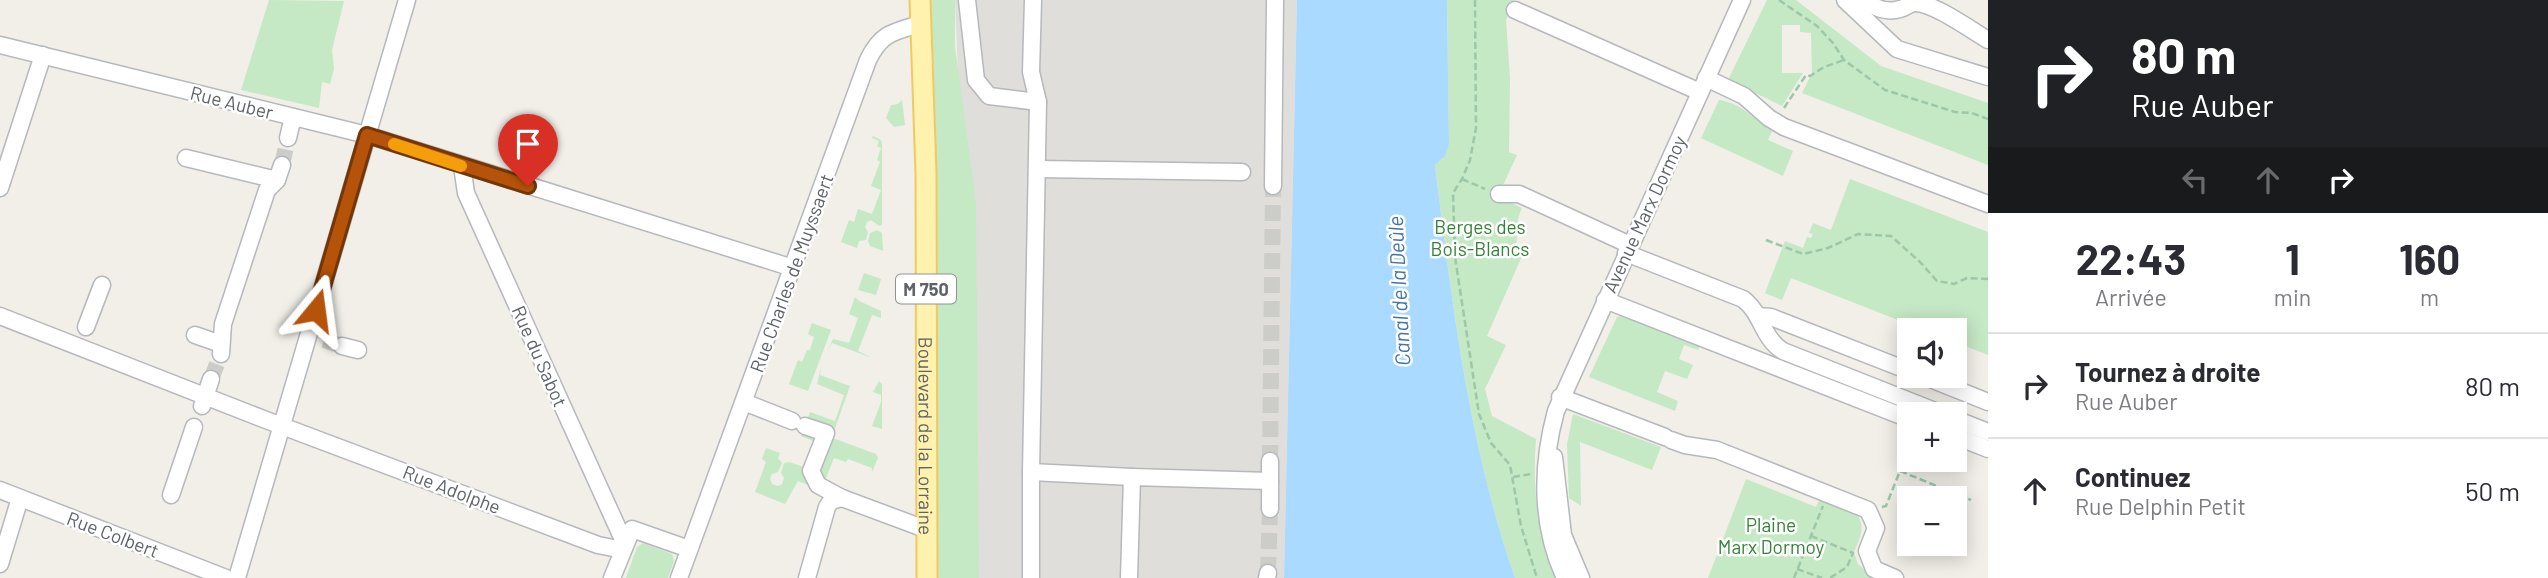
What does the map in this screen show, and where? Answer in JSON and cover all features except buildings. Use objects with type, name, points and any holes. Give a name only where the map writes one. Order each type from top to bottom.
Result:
[{"type":"main road","name":"Boulevard de la Lorraine","points":[[920,0],[926,173],[927,578]]},
{"type":"street","points":[[237,578],[282,426],[316,337],[367,135],[407,0]]},
{"type":"street","points":[[967,0],[976,80],[989,96],[1038,102]]},
{"type":"street","points":[[1031,578],[1038,169],[1038,102],[1031,72],[1033,0]]},
{"type":"street","points":[[1273,186],[1275,0]]},
{"type":"street","name":"Avenue Marx Dormoy","points":[[1565,578],[1552,538],[1546,506],[1546,460],[1550,430],[1560,397],[1742,0]]},
{"type":"street","points":[[1845,0],[1897,49],[1988,77]]},
{"type":"street","points":[[1865,0],[1873,7],[1886,10],[1900,10],[1912,3],[1926,5],[1988,40]]},
{"type":"street","points":[[1515,10],[1703,85],[1744,96],[1776,123],[1988,204]]},
{"type":"street","name":"Rue Charles de Muyssaert","points":[[679,578],[793,268],[860,65],[883,37],[920,24]]},
{"type":"street","name":"Rue Auber","points":[[0,45],[367,135],[793,268]]},
{"type":"street","points":[[0,188],[43,55]]},
{"type":"street","points":[[288,138],[293,117]]},
{"type":"street","points":[[186,158],[275,178]]},
{"type":"street","name":"Rue du Sabot","points":[[462,166],[466,193],[624,547]]},
{"type":"street","points":[[1038,169],[1241,172]]},
{"type":"street","points":[[237,181],[275,178]]},
{"type":"street","points":[[195,335],[221,349],[223,324],[275,178]]},
{"type":"street","points":[[1499,194],[1519,194],[1628,249],[1744,299],[1752,305],[1766,336],[1783,351],[1912,402]]},
{"type":"street","points":[[83,337],[102,285]]},
{"type":"street","points":[[1605,300],[1897,414]]},
{"type":"street","name":"Rue Adolphe","points":[[0,316],[83,337],[282,426],[598,545],[624,547]]},
{"type":"street","points":[[1758,316],[1771,317],[1897,366]]},
{"type":"street","points":[[1953,388],[1988,402]]},
{"type":"street","points":[[1560,397],[1685,445],[1717,450],[1868,510],[1876,528],[1867,551],[1870,560],[1874,569],[1895,578]]},
{"type":"street","points":[[744,402],[825,433],[811,471],[818,485],[842,498],[928,530]]},
{"type":"street","points":[[1967,424],[1988,432]]},
{"type":"street","points":[[171,495],[194,427]]},
{"type":"street","name":"Avenue Marx Dormoy","points":[[1550,430],[1560,518],[1568,549],[1581,578]]},
{"type":"street","points":[[1967,441],[1988,449]]},
{"type":"street","points":[[1270,461],[1270,509]]},
{"type":"street","points":[[1031,472],[1270,481]]},
{"type":"street","points":[[1129,578],[1132,477]]},
{"type":"street","name":"Rue Colbert","points":[[0,490],[226,578]]},
{"type":"street","points":[[0,564],[20,498]]},
{"type":"street","points":[[807,578],[827,506],[831,501],[842,498]]},
{"type":"street","points":[[612,578],[632,528],[689,548]]},
{"type":"path","points":[[1475,0],[1475,144],[1462,179],[1453,193],[1453,230],[1479,414],[1491,443],[1510,465],[1521,526],[1537,578]]},
{"type":"path","points":[[1779,0],[1817,26],[1844,60],[1885,90],[1955,112],[1972,113],[1988,119]]},
{"type":"path","points":[[1776,123],[1806,75],[1810,76],[1824,67],[1844,60]]},
{"type":"path","points":[[1462,179],[1499,194]]},
{"type":"path","points":[[1766,240],[1803,254],[1828,248],[1858,234],[1891,236],[1937,281],[1954,284],[1967,278],[1988,279]]},
{"type":"path","points":[[1868,510],[1886,506],[1900,471],[1971,500]]},
{"type":"path","points":[[1794,578],[1828,493]]},
{"type":"path","points":[[1811,536],[1853,553],[1841,576],[1830,578]]},
{"type":"path","points":[[1797,569],[1822,578]]},
{"type":"shaded area","points":[[955,0],[1297,0],[1284,578],[979,578]]},
{"type":"green space","points":[[269,0],[344,1],[332,50],[334,69],[330,84],[322,82],[319,108],[241,90]]},
{"type":"green space","points":[[928,0],[955,0],[955,47],[976,203],[979,578],[936,578]]},
{"type":"green space","name":"Berges des Bois-Blancs","points":[[1447,0],[1514,0],[1506,20],[1510,78],[1509,152],[1517,155],[1498,196],[1522,208],[1514,251],[1522,256],[1487,336],[1506,345],[1485,389],[1492,416],[1536,439],[1537,510],[1556,578],[1515,578],[1485,477],[1464,374],[1435,165],[1443,158],[1449,144]]},
{"type":"green space","points":[[1767,0],[1796,0],[1881,66],[1988,103],[1988,165],[1802,93],[1812,73],[1811,33],[1800,32],[1800,25],[1782,25],[1782,73],[1803,73],[1782,106],[1728,80]]},
{"type":"green space","points":[[902,100],[905,125],[894,127],[886,118],[891,105]]},
{"type":"green space","points":[[1719,100],[1734,104],[1747,112],[1772,131],[1768,140],[1793,151],[1783,176],[1701,138]]},
{"type":"green space","points":[[873,136],[881,140],[882,144],[882,225],[879,226],[871,220],[867,222],[866,240],[859,241],[857,248],[841,242],[849,220],[854,222],[858,209],[872,214],[881,190],[871,186],[880,162],[877,160],[881,148],[877,146],[879,141],[872,138]]},
{"type":"green space","points":[[1850,179],[1988,232],[1988,355],[1967,347],[1967,318],[1897,320],[1791,278],[1782,300],[1765,293],[1785,241],[1803,248],[1807,237],[1811,238],[1813,234],[1809,233],[1813,223],[1831,230]]},
{"type":"green space","points":[[877,230],[882,233],[883,251],[870,246],[868,241],[870,233]]},
{"type":"green space","points":[[864,273],[881,279],[876,295],[858,290]]},
{"type":"green space","points":[[855,297],[881,311],[881,318],[872,315],[858,351],[872,358],[832,343],[827,352],[833,339],[849,343],[858,318],[849,314]]},
{"type":"green space","points":[[1624,315],[1701,343],[1698,350],[1684,345],[1679,359],[1693,365],[1687,379],[1665,371],[1657,392],[1678,401],[1675,411],[1589,377],[1617,317]]},
{"type":"green space","points":[[812,323],[831,330],[808,391],[789,384],[798,360],[802,362],[807,350],[810,350],[814,337],[808,334]]},
{"type":"green space","points":[[822,364],[820,375],[850,386],[833,434],[831,427],[806,423],[810,412],[835,421],[844,395],[817,384]]},
{"type":"green space","points":[[879,381],[882,384],[882,429],[872,426],[881,402],[881,395],[873,392]]},
{"type":"green space","points":[[1573,414],[1661,447],[1652,470],[1580,442],[1581,506],[1569,498],[1567,444]]},
{"type":"green space","points":[[804,429],[817,438],[807,467],[824,491],[798,481],[785,504],[755,492],[766,462],[762,459],[766,448],[780,453],[778,458],[782,463],[778,472],[772,474],[772,484],[782,484],[784,463],[804,467],[813,441],[801,436]]},
{"type":"green space","points":[[830,437],[876,454],[878,458],[872,472],[872,468],[848,459],[846,462],[834,458],[824,483],[817,478]]},
{"type":"green space","name":"Plaine Marx Dormoy","points":[[1746,479],[1816,507],[1821,496],[1855,511],[1861,531],[1854,552],[1858,564],[1874,578],[1708,578]]},
{"type":"green space","points":[[643,543],[672,554],[674,561],[668,578],[626,578],[637,547]]},
{"type":"water","name":"Canal de la Deûle","points":[[1297,0],[1447,0],[1449,144],[1445,156],[1435,165],[1448,270],[1474,426],[1485,477],[1515,578],[1284,578]]},
{"type":"tunnel","points":[[282,165],[288,138]]},
{"type":"tunnel","points":[[1270,461],[1273,186]]},
{"type":"tunnel","points":[[324,340],[342,346]]},
{"type":"tunnel","points":[[211,379],[221,354]]},
{"type":"tunnel","points":[[1268,573],[1270,509]]},
{"type":"slow traffic","points":[[394,144],[461,166]]},
{"type":"route","points":[[316,310],[367,135],[528,186]]}]
